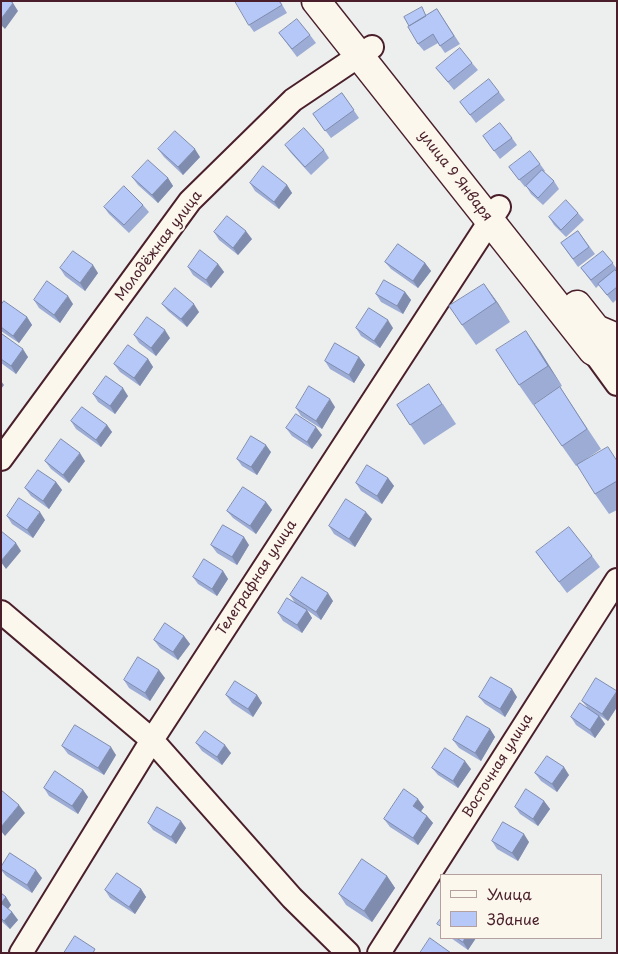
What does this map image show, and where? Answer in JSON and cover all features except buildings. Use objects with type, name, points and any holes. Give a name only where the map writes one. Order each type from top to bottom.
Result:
[{"type":"main road","name":"улица 9 Января","points":[[316,1],[366,51],[494,214],[608,347]]},
{"type":"main road","name":"улица 9 Января","points":[[336,1],[366,51]]},
{"type":"street","name":"Молодёжная улица","points":[[1,459],[190,200],[293,100],[366,51]]},
{"type":"street","name":"Телеграфная улица","points":[[21,953],[152,740],[494,214]]},
{"type":"street","points":[[608,347],[617,384]]},
{"type":"street","name":"Восточная улица","points":[[379,953],[617,580]]},
{"type":"street","points":[[1,612],[152,740],[292,898],[348,953]]}]
